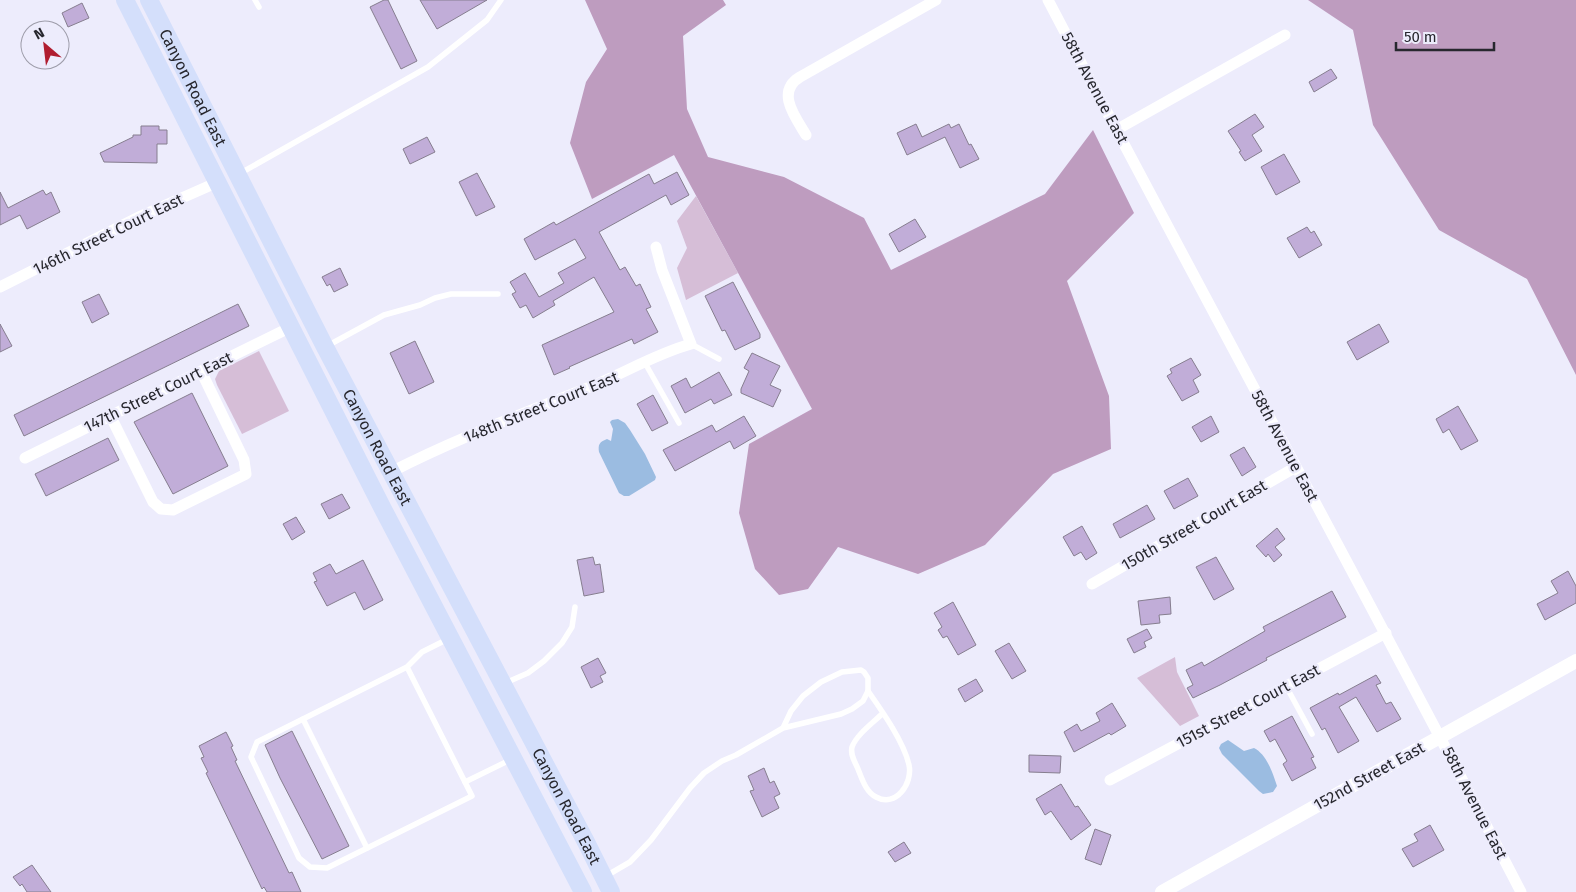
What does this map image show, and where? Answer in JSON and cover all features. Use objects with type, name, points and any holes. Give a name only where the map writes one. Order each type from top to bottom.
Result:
[{"type":"main road","name":"Canyon Road East","points":[[125,0],[384,511],[583,892]]},
{"type":"main road","name":"Canyon Road East","points":[[149,0],[325,347],[608,884]]},
{"type":"main road","points":[[384,511],[438,581],[448,580]]},
{"type":"street","points":[[806,135],[788,105],[788,95],[791,86],[796,80],[936,0]]},
{"type":"street","name":"58th Avenue East","points":[[1048,0],[1386,633],[1521,892]]},
{"type":"street","points":[[1116,130],[1285,35]]},
{"type":"street","name":"146th Street Court East","points":[[0,287],[141,216],[218,182]]},
{"type":"street","points":[[656,247],[662,270],[691,344]]},
{"type":"street","name":"147th Street Court East","points":[[25,458],[291,327]]},
{"type":"street","name":"148th Street Court East","points":[[391,472],[431,452],[627,372],[673,349],[691,344]]},
{"type":"street","points":[[110,415],[153,502],[161,508],[173,510],[246,474],[244,460],[202,370]]},
{"type":"street","name":"150th Street Court East","points":[[1092,584],[1296,467]]},
{"type":"street","name":"151st Street Court East","points":[[1110,780],[1386,633]]},
{"type":"street","name":"152nd Street East","points":[[1162,892],[1576,660]]},
{"type":"lane","points":[[255,0],[259,7]]},
{"type":"lane","points":[[238,175],[428,67],[487,20],[501,0]]},
{"type":"lane","points":[[325,347],[384,315],[451,294],[498,294]]},
{"type":"lane","points":[[691,344],[718,359]]},
{"type":"lane","points":[[645,363],[679,423]]},
{"type":"lane","points":[[503,684],[528,673],[544,662],[562,643],[572,627],[575,607]]},
{"type":"lane","points":[[407,667],[472,796],[328,868],[310,867],[299,858],[251,757],[258,742],[407,667],[422,652],[450,638]]},
{"type":"lane","points":[[608,884],[651,840],[690,788],[704,773],[722,761],[783,728],[841,714],[852,709],[863,701],[868,692],[868,678],[861,670],[842,672],[821,682],[803,696],[791,710],[783,728]]},
{"type":"lane","points":[[1286,686],[1312,734]]},
{"type":"lane","points":[[868,692],[883,713],[906,756],[909,773],[909,779],[902,793],[882,800],[875,797],[865,786],[852,755],[852,747],[859,736],[883,713]]},
{"type":"lane","points":[[303,719],[367,848]]},
{"type":"lane","points":[[465,782],[512,758]]},
{"type":"shaded area","points":[[585,0],[723,0],[726,5],[683,36],[687,109],[708,157],[784,177],[864,218],[891,270],[1045,194],[1093,130],[1134,213],[1067,281],[1109,396],[1111,449],[1053,474],[985,545],[918,574],[838,547],[808,589],[779,595],[755,569],[739,513],[749,444],[812,409],[674,155],[592,199],[570,143],[586,82],[607,49]]},
{"type":"shaded area","points":[[1308,0],[1576,0],[1576,375],[1527,279],[1439,230],[1373,125],[1353,30]]},
{"type":"shaded area","points":[[696,196],[738,273],[686,300],[677,268],[687,248],[677,221]]},
{"type":"shaded area","points":[[259,351],[289,411],[242,434],[215,379],[219,371]]},
{"type":"shaded area","points":[[1175,657],[1177,672],[1199,716],[1180,726],[1137,678]]},
{"type":"water","points":[[618,419],[625,423],[630,430],[645,454],[656,477],[655,480],[629,496],[619,493],[599,452],[601,443],[607,439],[611,441],[613,429],[610,422]]},
{"type":"water","points":[[1228,740],[1244,751],[1254,748],[1262,754],[1277,786],[1273,792],[1263,794],[1222,754],[1219,748],[1221,744]]},
{"type":"building","points":[[388,0],[417,61],[401,69],[370,7]]},
{"type":"building","points":[[420,0],[487,0],[437,29]]},
{"type":"building","points":[[82,3],[89,18],[70,26],[70,20],[65,20],[62,13]]},
{"type":"building","points":[[1331,69],[1337,78],[1314,92],[1309,82]]},
{"type":"building","points":[[1255,114],[1264,127],[1252,135],[1262,151],[1245,161],[1228,131]]},
{"type":"building","points":[[916,124],[922,137],[949,124],[951,128],[959,124],[969,145],[971,144],[979,159],[960,168],[945,137],[907,155],[897,133]]},
{"type":"building","points":[[141,126],[159,126],[159,130],[167,130],[167,144],[157,144],[157,163],[104,162],[100,153],[133,137],[133,135],[141,135]]},
{"type":"building","points":[[427,137],[435,152],[410,164],[403,149]]},
{"type":"building","points":[[1284,154],[1300,182],[1276,195],[1261,167]]},
{"type":"building","points":[[677,172],[689,195],[671,205],[666,195],[599,232],[620,270],[625,267],[636,286],[640,284],[651,307],[646,309],[658,332],[634,344],[632,339],[554,375],[542,345],[614,312],[594,277],[553,301],[555,305],[533,318],[526,305],[520,308],[512,294],[516,292],[510,282],[525,273],[539,297],[564,283],[558,273],[586,258],[575,239],[535,260],[524,239],[554,222],[556,225],[649,174],[654,184]]},
{"type":"building","points":[[477,173],[495,207],[476,216],[459,182]]},
{"type":"building","points":[[43,190],[46,195],[51,192],[60,212],[27,229],[20,215],[0,225],[0,192],[8,208]]},
{"type":"building","points":[[915,219],[926,237],[899,252],[889,234]]},
{"type":"building","points":[[1307,227],[1311,233],[1314,231],[1322,245],[1299,258],[1287,238]]},
{"type":"building","points":[[340,268],[348,285],[334,292],[330,284],[327,286],[322,277]]},
{"type":"building","points":[[733,282],[760,334],[760,338],[735,350],[725,330],[722,331],[705,296]]},
{"type":"building","points":[[99,294],[109,314],[92,323],[82,302]]},
{"type":"building","points":[[238,304],[249,326],[24,436],[14,415]]},
{"type":"building","points":[[0,324],[12,346],[0,352]]},
{"type":"building","points":[[1379,324],[1389,342],[1357,360],[1347,342]]},
{"type":"building","points":[[415,341],[434,382],[409,394],[390,353]]},
{"type":"building","points":[[752,353],[780,366],[770,385],[781,390],[773,407],[741,393],[749,371],[744,368]]},
{"type":"building","points":[[1191,358],[1201,375],[1193,380],[1199,392],[1182,401],[1167,376],[1172,373],[1170,369]]},
{"type":"building","points":[[719,372],[732,395],[714,404],[711,399],[685,413],[671,386],[686,378],[691,388]]},
{"type":"building","points":[[192,393],[228,466],[173,494],[134,422]]},
{"type":"building","points":[[653,395],[668,423],[652,431],[637,404]]},
{"type":"building","points":[[1458,406],[1478,441],[1461,450],[1449,429],[1443,433],[1436,419]]},
{"type":"building","points":[[744,416],[756,436],[734,449],[730,441],[675,471],[663,450],[712,425],[716,432]]},
{"type":"building","points":[[1211,416],[1219,432],[1201,442],[1192,427]]},
{"type":"building","points":[[108,438],[119,460],[46,496],[35,474]]},
{"type":"building","points":[[1244,447],[1256,467],[1242,476],[1230,455]]},
{"type":"building","points":[[1188,478],[1198,496],[1174,509],[1164,491]]},
{"type":"building","points":[[342,494],[350,508],[329,519],[321,504]]},
{"type":"building","points":[[1147,505],[1155,519],[1120,538],[1113,524]]},
{"type":"building","points":[[296,517],[305,532],[292,540],[283,524]]},
{"type":"building","points":[[1082,526],[1097,553],[1086,560],[1081,552],[1074,556],[1063,537]]},
{"type":"building","points":[[1277,528],[1285,539],[1275,547],[1282,555],[1274,562],[1268,554],[1266,557],[1256,546]]},
{"type":"building","points":[[593,557],[595,565],[600,564],[604,592],[584,596],[577,560]]},
{"type":"building","points":[[1216,557],[1234,589],[1214,600],[1196,567]]},
{"type":"building","points":[[363,560],[383,600],[364,610],[355,592],[327,606],[314,582],[317,581],[313,573],[330,564],[336,574]]},
{"type":"building","points":[[1568,571],[1576,586],[1576,603],[1545,620],[1537,604],[1558,593],[1551,581]]},
{"type":"building","points":[[1332,591],[1346,617],[1193,698],[1187,688],[1193,685],[1186,670],[1202,662],[1204,666],[1265,631],[1263,627]]},
{"type":"building","points":[[1170,597],[1171,614],[1159,615],[1160,623],[1141,625],[1138,601]]},
{"type":"building","points":[[953,602],[976,645],[958,655],[947,636],[943,638],[938,630],[942,627],[934,613]]},
{"type":"building","points":[[1147,629],[1152,638],[1144,642],[1146,647],[1134,653],[1127,639]]},
{"type":"building","points":[[1009,643],[1026,671],[1012,679],[995,651]]},
{"type":"building","points":[[598,658],[606,673],[600,676],[603,682],[591,688],[581,667]]},
{"type":"building","points":[[1376,675],[1381,683],[1376,685],[1386,704],[1391,702],[1401,719],[1377,732],[1356,697],[1339,707],[1359,741],[1338,753],[1325,728],[1322,730],[1310,708]]},
{"type":"building","points":[[976,679],[983,691],[965,702],[958,689]]},
{"type":"building","points":[[1112,703],[1126,726],[1074,752],[1064,732],[1077,724],[1081,731],[1100,721],[1096,713]]},
{"type":"building","points":[[1292,716],[1314,757],[1311,758],[1316,768],[1292,781],[1283,764],[1287,761],[1275,739],[1270,742],[1264,731]]},
{"type":"building","points":[[292,731],[349,846],[322,859],[265,745]]},
{"type":"building","points":[[226,732],[233,746],[231,747],[237,760],[235,761],[289,873],[292,872],[301,892],[267,892],[264,887],[262,889],[206,773],[208,772],[201,758],[204,757],[199,746]]},
{"type":"building","points":[[1029,755],[1061,756],[1060,773],[1029,772]]},
{"type":"building","points":[[764,768],[770,783],[774,781],[780,794],[774,797],[779,808],[762,817],[750,791],[754,790],[748,776]]},
{"type":"building","points":[[1061,784],[1075,807],[1078,806],[1091,825],[1071,840],[1051,811],[1045,815],[1036,799]]},
{"type":"building","points":[[1430,825],[1444,850],[1413,867],[1402,849],[1418,841],[1414,834]]},
{"type":"building","points":[[1095,829],[1111,835],[1101,865],[1085,859]]},
{"type":"building","points":[[904,842],[911,853],[895,862],[888,852]]},
{"type":"building","points":[[32,865],[51,892],[27,892],[22,884],[20,886],[13,877]]}]
